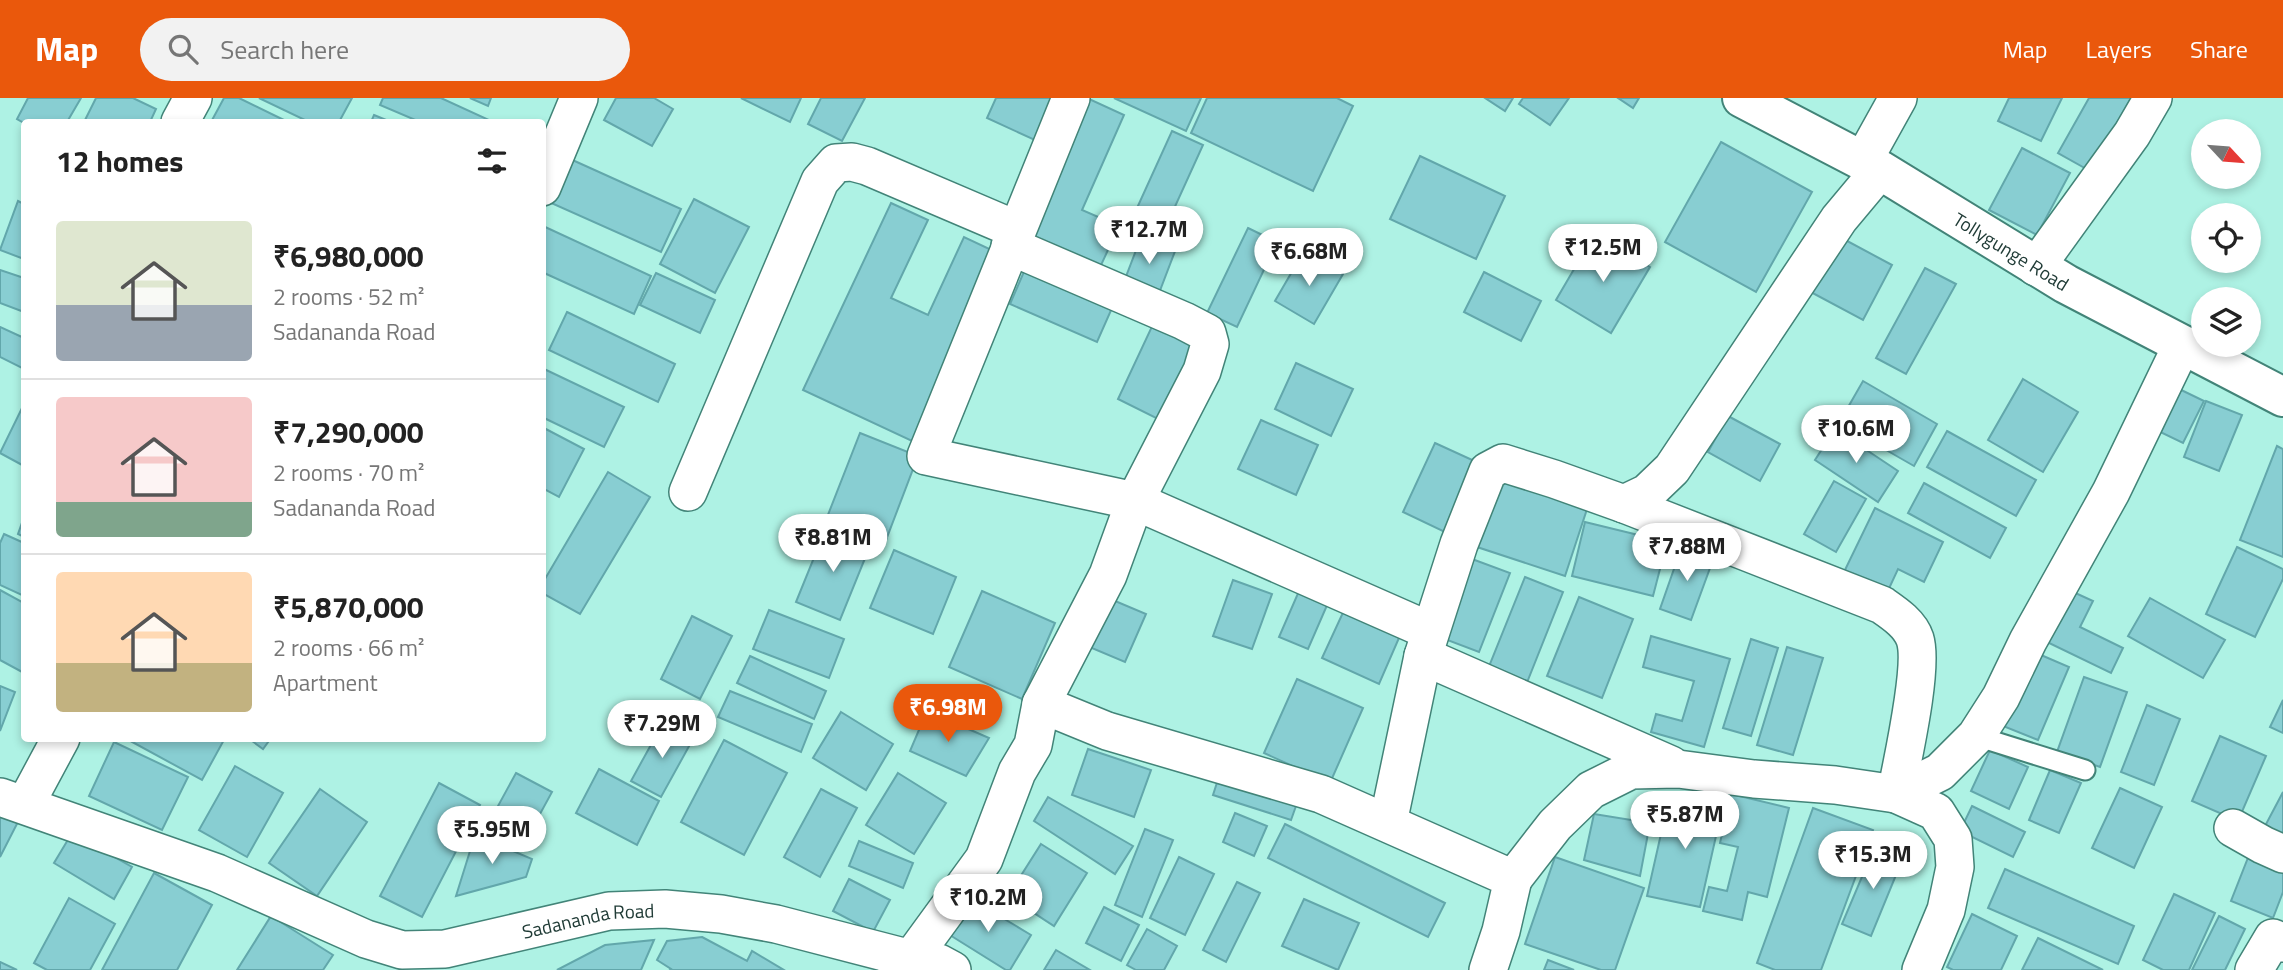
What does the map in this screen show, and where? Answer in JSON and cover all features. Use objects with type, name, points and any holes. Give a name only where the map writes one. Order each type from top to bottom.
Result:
[{"type":"street","points":[[182,119],[193,98]]},
{"type":"street","points":[[546,177],[579,98]]},
{"type":"street","points":[[1071,98],[926,456],[1135,501],[1678,769]]},
{"type":"street","name":"Tollygunge Road","points":[[1742,98],[1872,165],[2036,267],[2283,397]]},
{"type":"street","points":[[1623,504],[1647,493],[1672,469],[1839,219],[1872,165],[1898,98]]},
{"type":"street","points":[[2036,267],[2132,134],[2153,98]]},
{"type":"street","points":[[688,492],[820,180],[836,163],[852,162],[867,166],[1206,334],[1210,344],[1202,371],[1135,501],[1108,575],[1041,704],[1034,745],[1017,772],[984,859],[904,965]]},
{"type":"street","points":[[1896,794],[1940,772],[1976,736],[2001,697],[2028,641],[2111,492],[2182,345]]},
{"type":"street","points":[[1388,823],[1427,644],[1459,544],[1488,471],[1503,463],[1623,504],[1882,605],[1904,621],[1915,639],[1917,668],[1896,794]]},
{"type":"street","points":[[1041,704],[1107,731],[1321,794],[1513,879]]},
{"type":"street","points":[[13,801],[58,742]]},
{"type":"street","points":[[1488,970],[1501,931],[1513,879],[1555,825],[1591,790],[1631,770],[1678,769],[1896,794],[1936,812],[1953,839],[1955,867],[1946,910],[1922,970]]},
{"type":"street","name":"Sadananda Road","points":[[13,801],[217,873],[366,939],[402,950],[445,949],[609,911],[665,909],[721,914],[776,924],[904,965],[939,964],[951,970]]},
{"type":"street","points":[[2233,828],[2283,854]]},
{"type":"street","points":[[2254,970],[2273,938],[2283,943]]},
{"type":"lane","points":[[1976,736],[2085,770]]},
{"type":"building","points":[[28,98],[81,98],[69,119],[21,119],[21,121],[17,119]]},
{"type":"building","points":[[96,98],[133,98],[156,109],[151,119],[86,119]]},
{"type":"building","points":[[224,98],[239,98],[282,119],[213,119]]},
{"type":"building","points":[[259,98],[352,98],[341,119],[303,119]]},
{"type":"building","points":[[383,98],[441,98],[487,119],[413,119],[380,105]]},
{"type":"building","points":[[470,98],[491,98],[488,106]]},
{"type":"building","points":[[616,98],[654,98],[673,109],[652,146],[604,120]]},
{"type":"building","points":[[741,98],[801,98],[790,122]]},
{"type":"building","points":[[821,98],[865,98],[842,141],[808,124]]},
{"type":"building","points":[[996,98],[1057,98],[1037,141],[987,118]]},
{"type":"building","points":[[1087,98],[1124,115],[1082,210],[1119,226],[1096,276],[1023,244]]},
{"type":"building","points":[[1114,98],[1201,98],[1186,131]]},
{"type":"building","points":[[1207,98],[1337,98],[1353,106],[1313,191],[1191,133]]},
{"type":"building","points":[[1485,98],[1513,98],[1505,111]]},
{"type":"building","points":[[1523,98],[1569,98],[1550,125],[1519,104]]},
{"type":"building","points":[[1618,98],[1639,98],[1633,108]]},
{"type":"building","points":[[2009,98],[2062,98],[2041,141],[1998,121]]},
{"type":"building","points":[[2089,98],[2131,98],[2090,171],[2058,153]]},
{"type":"building","points":[[1172,131],[1203,145],[1168,222],[1137,208]]},
{"type":"building","points":[[1721,142],[1812,192],[1756,292],[1665,242]]},
{"type":"building","points":[[2022,148],[2070,173],[2037,235],[1989,210]]},
{"type":"building","points":[[1420,156],[1505,196],[1476,259],[1390,219]]},
{"type":"building","points":[[568,158],[681,209],[661,252],[549,202]]},
{"type":"building","points":[[694,199],[749,227],[715,293],[660,264]]},
{"type":"building","points":[[18,201],[21,202],[21,258],[0,250]]},
{"type":"building","points":[[891,203],[928,220],[891,298],[928,315],[964,237],[1000,254],[912,441],[803,390]]},
{"type":"building","points":[[546,227],[651,276],[634,314],[546,274]]},
{"type":"building","points":[[1248,228],[1277,242],[1237,327],[1207,313]]},
{"type":"building","points":[[1143,232],[1177,246],[1156,301],[1122,287]]},
{"type":"building","points":[[1594,235],[1650,267],[1611,333],[1556,300]]},
{"type":"building","points":[[1836,235],[1892,265],[1863,320],[1807,290]]},
{"type":"building","points":[[1304,251],[1343,274],[1314,324],[1275,301]]},
{"type":"building","points":[[1029,260],[1116,299],[1097,342],[1010,304]]},
{"type":"building","points":[[1925,268],[1956,284],[1906,374],[1876,358]]},
{"type":"building","points":[[0,270],[21,277],[21,311],[0,303]]},
{"type":"building","points":[[1484,272],[1541,301],[1521,341],[1464,312]]},
{"type":"building","points":[[656,273],[715,300],[700,333],[640,305]]},
{"type":"building","points":[[567,312],[675,364],[658,402],[549,350]]},
{"type":"building","points":[[1155,320],[1198,341],[1160,420],[1118,399]]},
{"type":"building","points":[[0,327],[21,337],[21,368],[0,357]]},
{"type":"building","points":[[1296,363],[1353,389],[1331,436],[1275,409]]},
{"type":"building","points":[[546,370],[624,407],[604,447],[546,419]]},
{"type":"building","points":[[2023,379],[2078,412],[2043,472],[1988,440]]},
{"type":"building","points":[[1863,381],[1937,424],[1914,466],[1839,423]]},
{"type":"building","points":[[2173,386],[2204,401],[2183,443],[2152,428]]},
{"type":"building","points":[[2206,401],[2242,415],[2219,471],[2184,457]]},
{"type":"building","points":[[21,410],[21,464],[0,453]]},
{"type":"building","points":[[1728,416],[1780,444],[1760,481],[1708,452]]},
{"type":"building","points":[[1261,420],[1318,445],[1296,495],[1238,469]]},
{"type":"building","points":[[546,429],[584,449],[559,497],[546,490]]},
{"type":"building","points":[[1835,429],[1898,471],[1878,502],[1815,460]]},
{"type":"building","points":[[1947,431],[2036,480],[2016,516],[1927,467]]},
{"type":"building","points":[[860,433],[918,456],[883,548],[824,525]]},
{"type":"building","points":[[1435,443],[1481,464],[1449,534],[1403,512]]},
{"type":"building","points":[[2277,446],[2283,449],[2283,557],[2240,540]]},
{"type":"building","points":[[1499,471],[1590,500],[1565,576],[1474,546]]},
{"type":"building","points":[[608,472],[650,497],[580,614],[546,595],[546,577]]},
{"type":"building","points":[[1834,481],[1866,499],[1836,552],[1804,534]]},
{"type":"building","points":[[1924,483],[2006,528],[1990,558],[1908,513]]},
{"type":"building","points":[[1875,508],[1943,542],[1924,582],[1898,569],[1886,595],[1843,574]]},
{"type":"building","points":[[1585,522],[1667,542],[1653,596],[1572,576]]},
{"type":"building","points":[[826,528],[870,546],[840,620],[796,602]]},
{"type":"building","points":[[4,534],[21,542],[21,595],[0,585],[0,543]]},
{"type":"building","points":[[1682,546],[1714,557],[1691,620],[1660,609]]},
{"type":"building","points":[[2237,547],[2283,569],[2283,579],[2255,637],[2206,614]]},
{"type":"building","points":[[894,550],[956,577],[933,634],[870,608]]},
{"type":"building","points":[[1472,559],[1510,573],[1479,652],[1442,638]]},
{"type":"building","points":[[1525,577],[1563,592],[1526,685],[1488,669]]},
{"type":"building","points":[[1233,580],[1272,594],[1252,649],[1213,636]]},
{"type":"building","points":[[0,590],[21,601],[21,671],[0,660]]},
{"type":"building","points":[[982,591],[1055,623],[1022,699],[949,667]]},
{"type":"building","points":[[1299,591],[1328,603],[1308,649],[1279,637]]},
{"type":"building","points":[[2071,591],[2093,601],[2080,627],[2123,648],[2111,673],[2047,642]]},
{"type":"building","points":[[1579,597],[1633,619],[1602,698],[1547,676]]},
{"type":"building","points":[[1108,598],[1146,614],[1125,662],[1087,646]]},
{"type":"building","points":[[2150,598],[2225,640],[2203,678],[2128,636]]},
{"type":"building","points":[[1346,606],[1402,631],[1379,684],[1322,658]]},
{"type":"building","points":[[769,610],[844,639],[829,678],[753,649]]},
{"type":"building","points":[[692,616],[732,636],[700,699],[661,679]]},
{"type":"building","points":[[1651,636],[1730,659],[1704,747],[1651,732],[1656,714],[1682,721],[1694,681],[1643,667]]},
{"type":"building","points":[[1751,639],[1778,648],[1751,736],[1723,728]]},
{"type":"building","points":[[1787,647],[1823,658],[1793,755],[1757,745]]},
{"type":"building","points":[[2034,652],[2069,667],[2038,740],[2003,726]]},
{"type":"building","points":[[750,656],[826,691],[814,719],[737,683]]},
{"type":"building","points":[[2084,677],[2127,692],[2100,767],[2057,752]]},
{"type":"building","points":[[1297,679],[1363,708],[1330,783],[1264,753]]},
{"type":"building","points":[[0,686],[15,692],[0,731]]},
{"type":"building","points":[[730,691],[812,724],[801,752],[718,717]]},
{"type":"building","points":[[2283,700],[2283,733],[2270,727]]},
{"type":"building","points":[[2147,705],[2180,719],[2154,785],[2121,772]]},
{"type":"building","points":[[927,711],[989,738],[966,776],[910,751]]},
{"type":"building","points":[[841,712],[893,744],[866,790],[813,758]]},
{"type":"building","points":[[663,723],[693,739],[661,797],[631,781]]},
{"type":"building","points":[[2220,736],[2266,756],[2238,821],[2192,801]]},
{"type":"building","points":[[724,740],[787,773],[744,855],[681,822]]},
{"type":"building","points":[[114,742],[188,777],[162,830],[89,796]]},
{"type":"building","points":[[132,742],[223,742],[202,780]]},
{"type":"building","points":[[253,742],[268,742],[263,749]]},
{"type":"building","points":[[1088,749],[1151,770],[1134,817],[1072,795]]},
{"type":"building","points":[[1990,750],[2028,767],[2009,809],[1971,791]]},
{"type":"building","points":[[235,766],[283,793],[247,857],[199,830]]},
{"type":"building","points":[[1222,767],[1301,792],[1291,820],[1213,795]]},
{"type":"building","points":[[599,769],[659,801],[637,845],[576,813]]},
{"type":"building","points":[[2050,770],[2081,783],[2059,833],[2029,820]]},
{"type":"building","points":[[516,773],[552,792],[528,836],[492,817]]},
{"type":"building","points":[[898,773],[946,803],[914,854],[866,825]]},
{"type":"building","points":[[439,783],[480,805],[422,917],[380,896]]},
{"type":"building","points":[[2120,788],[2162,807],[2134,868],[2092,848]]},
{"type":"building","points":[[320,789],[367,822],[317,896],[269,863]]},
{"type":"building","points":[[821,789],[857,808],[820,877],[784,857]]},
{"type":"building","points":[[2283,792],[2283,836],[2265,826]]},
{"type":"building","points":[[1670,794],[1723,805],[1700,907],[1647,896]]},
{"type":"building","points":[[1731,794],[1789,808],[1767,897],[1748,892],[1742,920],[1703,911],[1709,887],[1727,891],[1738,847],[1720,843]]},
{"type":"building","points":[[1048,797],[1133,846],[1115,874],[1034,821]]},
{"type":"building","points":[[1972,806],[2025,832],[2013,857],[1960,831]]},
{"type":"building","points":[[0,808],[20,818],[0,857]]},
{"type":"building","points":[[1813,808],[1873,830],[1821,970],[1775,970],[1757,963]]},
{"type":"building","points":[[1235,813],[1267,826],[1254,856],[1223,842]]},
{"type":"building","points":[[1594,814],[1650,823],[1640,876],[1584,860]]},
{"type":"building","points":[[1285,824],[1445,903],[1428,937],[1268,858]]},
{"type":"building","points":[[1145,829],[1173,840],[1142,917],[1115,905]]},
{"type":"building","points":[[72,833],[132,867],[114,899],[54,863]]},
{"type":"building","points":[[475,835],[532,859],[526,877],[456,896]]},
{"type":"building","points":[[859,841],[913,863],[903,888],[849,866]]},
{"type":"building","points":[[1041,844],[1087,873],[1054,926],[1008,896]]},
{"type":"building","points":[[2253,845],[2283,857],[2283,892],[2273,918],[2231,901]]},
{"type":"building","points":[[1875,846],[1903,858],[1871,936],[1842,924]]},
{"type":"building","points":[[1179,857],[1214,874],[1185,935],[1150,918]]},
{"type":"building","points":[[1555,857],[1644,888],[1615,970],[1601,970],[1525,944]]},
{"type":"building","points":[[2005,869],[2134,926],[2118,964],[1988,908]]},
{"type":"building","points":[[154,873],[212,905],[177,970],[102,970]]},
{"type":"building","points":[[849,879],[890,900],[873,932],[833,911]]},
{"type":"building","points":[[1237,882],[1260,893],[1226,962],[1203,950]]},
{"type":"building","points":[[2174,894],[2215,913],[2189,970],[2163,970],[2143,960]]},
{"type":"building","points":[[966,896],[1031,935],[1010,970],[945,932]]},
{"type":"building","points":[[69,898],[115,924],[90,970],[47,970],[34,963]]},
{"type":"building","points":[[1304,899],[1359,923],[1338,970],[1282,946]]},
{"type":"building","points":[[1104,907],[1139,925],[1121,961],[1086,943]]},
{"type":"building","points":[[1972,914],[2017,936],[2001,970],[1953,970],[1947,967]]},
{"type":"building","points":[[271,916],[333,955],[323,970],[237,970]]},
{"type":"building","points":[[2219,916],[2245,929],[2225,970],[2192,970]]},
{"type":"building","points":[[1147,929],[1177,946],[1164,970],[1136,970],[1127,965]]},
{"type":"building","points":[[702,937],[747,961],[752,951],[784,970],[670,970],[657,960],[667,941]]},
{"type":"building","points":[[2038,938],[2103,970],[2022,970]]},
{"type":"building","points":[[654,940],[641,970],[557,970],[605,945]]},
{"type":"building","points":[[1056,950],[1090,970],[1044,970]]},
{"type":"building","points":[[1548,960],[1574,970],[1544,970]]},
{"type":"building","points":[[0,962],[17,970],[0,970]]}]
